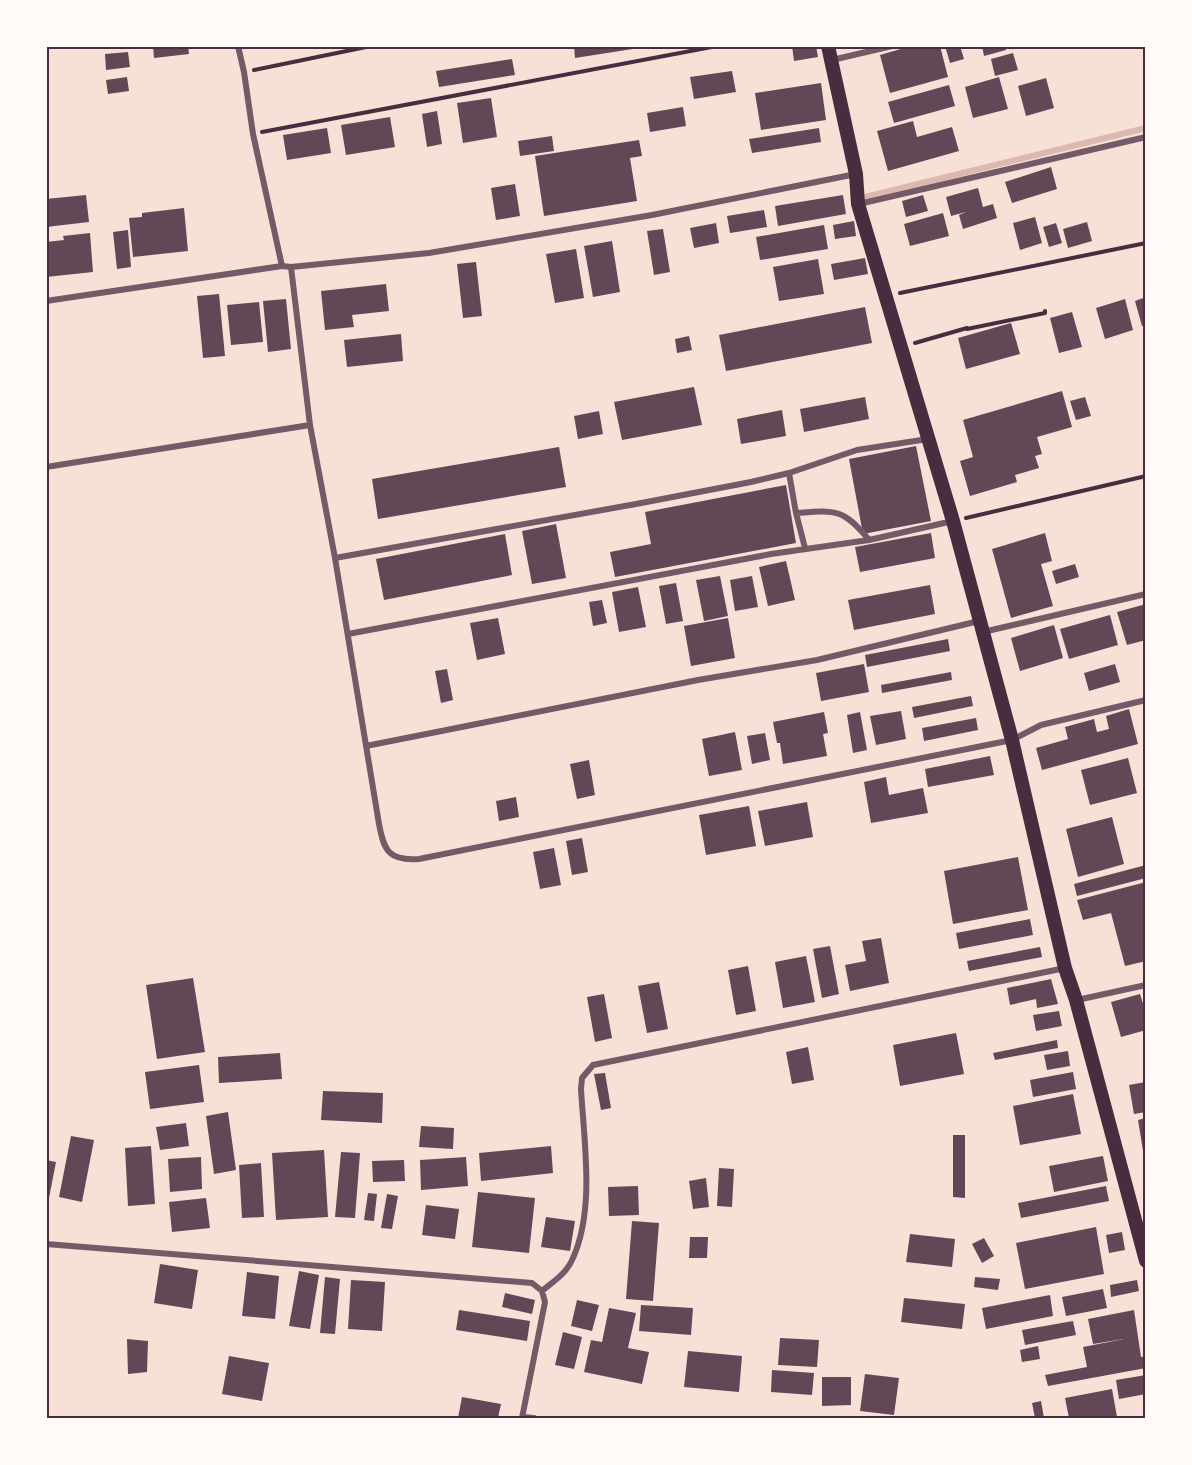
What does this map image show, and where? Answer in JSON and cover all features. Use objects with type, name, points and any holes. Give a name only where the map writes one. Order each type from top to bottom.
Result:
[{"type":"main road","points":[[830,53],[856,174],[858,204],[953,521],[1012,740],[1065,968],[1076,1000],[1146,1261]]},
{"type":"street","points":[[238,46],[253,134],[282,266]]},
{"type":"street","points":[[830,53],[892,46]]},
{"type":"street","points":[[858,204],[1146,137]]},
{"type":"street","points":[[46,302],[282,266],[429,253],[652,215],[856,174]]},
{"type":"street","points":[[291,267],[310,425],[335,558],[382,842],[391,855],[404,860],[419,859],[1012,740],[1041,725],[1146,700]]},
{"type":"street","points":[[46,467],[310,425]]},
{"type":"street","points":[[335,558],[751,482],[789,473],[857,450],[928,439]]},
{"type":"street","points":[[789,473],[796,513],[806,548]]},
{"type":"street","points":[[796,513],[832,510],[854,522],[869,540]]},
{"type":"street","points":[[348,634],[806,548],[869,540],[953,521]]},
{"type":"street","points":[[366,746],[698,680],[817,660],[1146,594]]},
{"type":"street","points":[[542,1291],[561,1276],[573,1259],[583,1228],[586,1174],[581,1089],[582,1078],[593,1065],[1065,968]]},
{"type":"street","points":[[1076,1000],[1146,985]]},
{"type":"street","points":[[46,1244],[532,1283],[542,1291],[544,1302],[522,1418],[534,1419]]},
{"type":"path","points":[[244,72],[371,46]]},
{"type":"path","points":[[253,134],[717,46]]},
{"type":"path","points":[[887,296],[1146,243]]},
{"type":"path","points":[[902,346],[967,328],[1045,313],[1045,311]]},
{"type":"path","points":[[953,521],[1146,476]]},
{"type":"building","points":[[153,46],[188,46],[189,54],[154,58]]},
{"type":"building","points":[[574,46],[639,46],[639,48],[575,58]]},
{"type":"building","points":[[792,46],[816,46],[818,57],[794,61]]},
{"type":"building","points":[[911,46],[940,46],[948,77],[890,93],[880,55]]},
{"type":"building","points":[[945,46],[960,46],[964,59],[950,63]]},
{"type":"building","points":[[982,46],[1005,46],[1006,50],[984,56]]},
{"type":"building","points":[[128,52],[130,67],[106,70],[105,54]]},
{"type":"building","points":[[1013,53],[1018,70],[995,76],[991,59]]},
{"type":"building","points":[[512,59],[515,75],[439,87],[436,71]]},
{"type":"building","points":[[732,71],[736,92],[694,99],[690,77]]},
{"type":"building","points":[[127,77],[129,91],[108,94],[106,80]]},
{"type":"building","points":[[999,77],[1008,109],[973,118],[965,87]]},
{"type":"building","points":[[1046,78],[1054,108],[1026,116],[1018,86]]},
{"type":"building","points":[[821,83],[826,120],[761,130],[755,93]]},
{"type":"building","points":[[949,85],[955,106],[894,123],[888,102]]},
{"type":"building","points":[[491,98],[497,137],[463,143],[457,103]]},
{"type":"building","points":[[683,107],[686,126],[650,132],[647,113]]},
{"type":"building","points":[[437,111],[442,144],[427,147],[422,114]]},
{"type":"building","points":[[390,117],[395,147],[346,155],[341,125]]},
{"type":"building","points":[[913,121],[917,137],[952,127],[959,151],[888,171],[877,131]]},
{"type":"building","points":[[327,128],[331,153],[287,160],[283,135]]},
{"type":"building","points":[[819,128],[821,142],[752,153],[749,139]]},
{"type":"building","points":[[552,136],[554,151],[520,156],[518,141]]},
{"type":"building","points":[[639,140],[642,156],[630,158],[637,201],[544,216],[535,156]]},
{"type":"building","points":[[1051,167],[1057,189],[1012,203],[1005,182]]},
{"type":"building","points":[[515,184],[520,216],[496,220],[491,188]]},
{"type":"building","points":[[978,188],[983,207],[993,204],[997,218],[963,229],[959,215],[966,212],[951,216],[946,197]]},
{"type":"building","points":[[86,195],[89,222],[46,227],[46,199]]},
{"type":"building","points":[[843,195],[846,214],[778,226],[775,206]]},
{"type":"building","points":[[923,195],[928,211],[906,217],[902,201]]},
{"type":"building","points":[[184,208],[188,251],[133,257],[129,218],[142,217],[142,213]]},
{"type":"building","points":[[764,210],[767,227],[730,233],[727,216]]},
{"type":"building","points":[[943,213],[949,236],[910,246],[904,224]]},
{"type":"building","points":[[1035,217],[1042,243],[1020,250],[1013,223]]},
{"type":"building","points":[[854,221],[856,236],[835,239],[833,225]]},
{"type":"building","points":[[1087,222],[1092,241],[1068,248],[1063,229]]},
{"type":"building","points":[[716,223],[719,243],[694,248],[690,228]]},
{"type":"building","points":[[1056,223],[1062,243],[1049,247],[1043,227]]},
{"type":"building","points":[[824,225],[828,249],[760,260],[756,237]]},
{"type":"building","points":[[663,229],[670,272],[654,275],[647,231]]},
{"type":"building","points":[[128,230],[131,267],[117,269],[113,232]]},
{"type":"building","points":[[90,233],[93,272],[46,277],[46,242],[64,240],[63,236]]},
{"type":"building","points":[[612,241],[620,292],[593,297],[584,246]]},
{"type":"building","points":[[576,249],[584,298],[555,303],[546,254]]},
{"type":"building","points":[[865,258],[868,274],[834,280],[831,264]]},
{"type":"building","points":[[818,259],[824,294],[779,301],[773,267]]},
{"type":"building","points":[[476,262],[482,316],[463,318],[457,264]]},
{"type":"building","points":[[386,284],[389,311],[352,315],[354,327],[325,330],[321,291]]},
{"type":"building","points":[[219,294],[225,356],[203,358],[197,296]]},
{"type":"building","points":[[1146,297],[1146,325],[1142,326],[1135,301]]},
{"type":"building","points":[[286,299],[291,349],[268,352],[263,301]]},
{"type":"building","points":[[1125,299],[1133,330],[1105,339],[1096,308]]},
{"type":"building","points":[[259,302],[263,342],[231,345],[227,305]]},
{"type":"building","points":[[865,307],[872,343],[726,371],[719,335]]},
{"type":"building","points":[[1072,312],[1082,347],[1059,353],[1050,318]]},
{"type":"building","points":[[1011,323],[1020,354],[966,369],[958,338]]},
{"type":"building","points":[[401,334],[403,361],[347,367],[344,340]]},
{"type":"building","points":[[689,336],[692,350],[677,353],[675,339]]},
{"type":"building","points":[[694,387],[702,425],[622,440],[614,402]]},
{"type":"building","points":[[1062,391],[1072,427],[1037,437],[1042,454],[1035,456],[1039,468],[1015,475],[1017,482],[970,496],[960,461],[973,457],[963,420]]},
{"type":"building","points":[[865,397],[869,419],[804,432],[800,409]]},
{"type":"building","points":[[1085,397],[1091,416],[1076,420],[1070,401]]},
{"type":"building","points":[[782,410],[786,436],[741,444],[737,419]]},
{"type":"building","points":[[599,411],[603,434],[578,439],[574,416]]},
{"type":"building","points":[[916,446],[931,521],[863,534],[849,459]]},
{"type":"building","points":[[559,447],[566,487],[378,519],[372,479]]},
{"type":"building","points":[[786,485],[796,543],[615,577],[610,552],[651,544],[645,512]]},
{"type":"building","points":[[556,524],[566,578],[532,584],[522,531]]},
{"type":"building","points":[[931,533],[935,558],[860,572],[855,547]]},
{"type":"building","points":[[1045,533],[1052,561],[1041,564],[1053,606],[1011,618],[992,549]]},
{"type":"building","points":[[505,534],[512,575],[384,600],[376,559]]},
{"type":"building","points":[[786,561],[795,600],[768,606],[759,567]]},
{"type":"building","points":[[1075,564],[1079,577],[1056,584],[1052,571]]},
{"type":"building","points":[[720,576],[728,616],[704,621],[696,580]]},
{"type":"building","points":[[752,576],[758,607],[735,611],[730,580]]},
{"type":"building","points":[[676,583],[683,621],[666,624],[659,586]]},
{"type":"building","points":[[930,585],[935,614],[854,630],[848,600]]},
{"type":"building","points":[[638,587],[646,627],[619,632],[612,592]]},
{"type":"building","points":[[602,600],[607,623],[593,626],[589,602]]},
{"type":"building","points":[[1146,604],[1146,640],[1127,645],[1117,612]]},
{"type":"building","points":[[1110,615],[1118,645],[1069,659],[1060,629]]},
{"type":"building","points":[[498,618],[505,654],[477,660],[470,623]]},
{"type":"building","points":[[728,618],[735,658],[691,666],[684,626]]},
{"type":"building","points":[[1054,625],[1063,658],[1020,671],[1011,638]]},
{"type":"building","points":[[948,639],[950,651],[867,667],[865,655]]},
{"type":"building","points":[[864,664],[869,692],[821,701],[816,673]]},
{"type":"building","points":[[1115,664],[1120,682],[1089,691],[1084,673]]},
{"type":"building","points":[[447,669],[453,700],[441,703],[435,671]]},
{"type":"building","points":[[951,672],[952,680],[882,693],[881,685]]},
{"type":"building","points":[[971,696],[973,706],[914,718],[912,707]]},
{"type":"building","points":[[1129,709],[1138,744],[1042,770],[1036,748],[1068,739],[1065,727],[1094,719],[1097,732],[1109,729],[1106,716]]},
{"type":"building","points":[[901,711],[906,739],[876,745],[870,716]]},
{"type":"building","points":[[824,712],[828,733],[823,734],[827,756],[783,764],[780,743],[777,743],[773,722]]},
{"type":"building","points":[[860,712],[867,750],[853,753],[847,715]]},
{"type":"building","points":[[976,718],[978,730],[924,741],[922,728]]},
{"type":"building","points":[[735,732],[742,770],[709,776],[702,739]]},
{"type":"building","points":[[765,733],[770,760],[752,764],[747,736]]},
{"type":"building","points":[[990,756],[994,775],[928,787],[925,769]]},
{"type":"building","points":[[1128,758],[1137,793],[1090,805],[1081,770]]},
{"type":"building","points":[[589,760],[595,795],[577,799],[570,764]]},
{"type":"building","points":[[886,777],[889,795],[923,788],[928,813],[871,823],[864,782]]},
{"type":"building","points":[[516,797],[519,817],[499,821],[496,801]]},
{"type":"building","points":[[807,802],[813,837],[765,846],[758,811]]},
{"type":"building","points":[[749,806],[756,846],[706,855],[699,815]]},
{"type":"building","points":[[1112,817],[1124,864],[1078,877],[1066,829]]},
{"type":"building","points":[[582,838],[588,872],[572,875],[566,841]]},
{"type":"building","points":[[554,848],[561,885],[540,889],[533,852]]},
{"type":"building","points":[[1018,857],[1028,910],[953,924],[944,871]]},
{"type":"building","points":[[1146,865],[1146,878],[1077,896],[1074,884]]},
{"type":"building","points":[[1146,882],[1146,961],[1125,966],[1111,913],[1083,920],[1077,900]]},
{"type":"building","points":[[1030,919],[1033,935],[959,949],[956,933]]},
{"type":"building","points":[[881,938],[889,983],[850,991],[845,965],[866,961],[862,941]]},
{"type":"building","points":[[830,946],[839,994],[822,998],[813,949]]},
{"type":"building","points":[[1040,947],[1042,957],[969,971],[967,961]]},
{"type":"building","points":[[806,956],[815,1002],[783,1008],[775,962]]},
{"type":"building","points":[[748,966],[756,1011],[736,1015],[728,970]]},
{"type":"building","points":[[193,978],[205,1052],[157,1059],[146,985]]},
{"type":"building","points":[[1051,979],[1058,1004],[1037,1008],[1036,999],[1010,1005],[1007,988]]},
{"type":"building","points":[[659,982],[668,1029],[647,1033],[638,986]]},
{"type":"building","points":[[604,994],[612,1038],[595,1042],[587,997]]},
{"type":"building","points":[[1140,994],[1146,1013],[1146,1030],[1121,1037],[1111,1002]]},
{"type":"building","points":[[1059,1011],[1062,1026],[1036,1031],[1033,1015]]},
{"type":"building","points":[[956,1033],[964,1074],[900,1086],[893,1045]]},
{"type":"building","points":[[1057,1040],[1058,1048],[995,1060],[993,1053]]},
{"type":"building","points":[[808,1047],[814,1080],[792,1084],[786,1052]]},
{"type":"building","points":[[1068,1051],[1070,1066],[1047,1070],[1044,1055]]},
{"type":"building","points":[[280,1053],[282,1079],[219,1083],[218,1057]]},
{"type":"building","points":[[199,1065],[204,1102],[150,1109],[145,1072]]},
{"type":"building","points":[[1073,1072],[1076,1089],[1033,1097],[1030,1080]]},
{"type":"building","points":[[605,1073],[611,1108],[601,1110],[594,1074]]},
{"type":"building","points":[[1146,1082],[1146,1112],[1134,1114],[1129,1085]]},
{"type":"building","points":[[323,1091],[383,1093],[382,1123],[321,1120]]},
{"type":"building","points":[[1073,1094],[1081,1134],[1020,1145],[1013,1106]]},
{"type":"building","points":[[228,1112],[236,1170],[214,1174],[206,1116]]},
{"type":"building","points":[[1146,1118],[1146,1151],[1143,1151],[1138,1120]]},
{"type":"building","points":[[186,1123],[189,1146],[160,1150],[156,1127]]},
{"type":"building","points":[[421,1126],[454,1128],[453,1149],[419,1147]]},
{"type":"building","points":[[953,1135],[965,1135],[965,1198],[953,1197]]},
{"type":"building","points":[[71,1136],[94,1140],[82,1202],[59,1197]]},
{"type":"building","points":[[151,1146],[155,1204],[128,1206],[125,1148]]},
{"type":"building","points":[[551,1146],[553,1173],[481,1181],[479,1153]]},
{"type":"building","points":[[324,1150],[328,1217],[276,1220],[272,1153]]},
{"type":"building","points":[[341,1152],[360,1153],[355,1218],[335,1217]]},
{"type":"building","points":[[1103,1156],[1108,1181],[1054,1192],[1049,1166]]},
{"type":"building","points":[[201,1157],[202,1189],[170,1192],[168,1159]]},
{"type":"building","points":[[466,1157],[468,1186],[421,1190],[420,1160]]},
{"type":"building","points":[[46,1160],[56,1162],[49,1198],[46,1197]]},
{"type":"building","points":[[404,1160],[405,1181],[373,1182],[372,1161]]},
{"type":"building","points":[[261,1163],[264,1217],[242,1218],[239,1165]]},
{"type":"building","points":[[719,1168],[734,1169],[732,1207],[717,1206]]},
{"type":"building","points":[[706,1178],[709,1207],[693,1209],[689,1181]]},
{"type":"building","points":[[638,1186],[639,1215],[609,1216],[608,1187]]},
{"type":"building","points":[[1106,1186],[1109,1201],[1021,1218],[1018,1203]]},
{"type":"building","points":[[478,1192],[535,1198],[529,1253],[472,1247]]},
{"type":"building","points":[[368,1193],[377,1194],[374,1221],[364,1220]]},
{"type":"building","points":[[387,1194],[398,1196],[392,1229],[381,1228]]},
{"type":"building","points":[[206,1198],[210,1228],[172,1232],[169,1202]]},
{"type":"building","points":[[426,1205],[459,1209],[455,1239],[422,1235]]},
{"type":"building","points":[[546,1217],[575,1221],[570,1251],[541,1247]]},
{"type":"building","points":[[632,1221],[659,1223],[653,1301],[626,1299]]},
{"type":"building","points":[[1096,1227],[1104,1274],[1025,1289],[1016,1243]]},
{"type":"building","points":[[1122,1232],[1125,1250],[1109,1253],[1106,1235]]},
{"type":"building","points":[[910,1234],[955,1239],[952,1267],[906,1262]]},
{"type":"building","points":[[690,1237],[708,1237],[707,1258],[689,1258]]},
{"type":"building","points":[[984,1238],[994,1256],[982,1263],[972,1244]]},
{"type":"building","points":[[160,1264],[198,1270],[192,1309],[154,1303]]},
{"type":"building","points":[[299,1271],[319,1275],[310,1329],[289,1326]]},
{"type":"building","points":[[247,1272],[279,1276],[275,1319],[242,1316]]},
{"type":"building","points":[[325,1277],[340,1279],[335,1334],[320,1333]]},
{"type":"building","points":[[975,1277],[1000,1279],[998,1290],[974,1287]]},
{"type":"building","points":[[351,1280],[385,1282],[382,1331],[348,1329]]},
{"type":"building","points":[[1137,1280],[1139,1291],[1111,1297],[1110,1285]]},
{"type":"building","points":[[1103,1289],[1107,1308],[1066,1316],[1062,1297]]},
{"type":"building","points":[[505,1293],[535,1300],[532,1314],[502,1307]]},
{"type":"building","points":[[1050,1295],[1053,1316],[986,1329],[982,1308]]},
{"type":"building","points":[[904,1298],[965,1304],[962,1329],[901,1322]]},
{"type":"building","points":[[577,1300],[599,1305],[592,1331],[571,1326]]},
{"type":"building","points":[[641,1305],[693,1308],[691,1335],[639,1331]]},
{"type":"building","points":[[609,1308],[636,1313],[628,1348],[649,1352],[642,1384],[584,1372],[591,1340],[602,1342]]},
{"type":"building","points":[[459,1310],[530,1321],[527,1341],[456,1330]]},
{"type":"building","points":[[1134,1310],[1141,1357],[1146,1356],[1146,1368],[1048,1386],[1045,1375],[1087,1367],[1083,1347],[1124,1339],[1093,1344],[1088,1319]]},
{"type":"building","points":[[1073,1321],[1076,1335],[1025,1345],[1022,1330]]},
{"type":"building","points":[[563,1332],[582,1337],[574,1369],[555,1365]]},
{"type":"building","points":[[780,1338],[819,1340],[817,1367],[778,1365]]},
{"type":"building","points":[[127,1339],[148,1341],[147,1372],[128,1374]]},
{"type":"building","points":[[1038,1346],[1040,1359],[1022,1362],[1020,1350]]},
{"type":"building","points":[[688,1351],[742,1356],[739,1392],[684,1387]]},
{"type":"building","points":[[229,1356],[269,1363],[262,1401],[222,1394]]},
{"type":"building","points":[[772,1370],[814,1373],[812,1395],[771,1392]]},
{"type":"building","points":[[865,1374],[899,1378],[894,1415],[860,1411]]},
{"type":"building","points":[[1146,1375],[1146,1394],[1119,1399],[1116,1380]]},
{"type":"building","points":[[822,1377],[851,1377],[851,1405],[822,1406]]},
{"type":"building","points":[[1112,1389],[1117,1417],[1069,1418],[1065,1398]]},
{"type":"building","points":[[462,1397],[501,1404],[498,1418],[458,1418]]},
{"type":"building","points":[[1041,1401],[1044,1418],[1035,1418],[1032,1403]]},
{"type":"waterway","points":[[865,197],[1146,128]]}]
